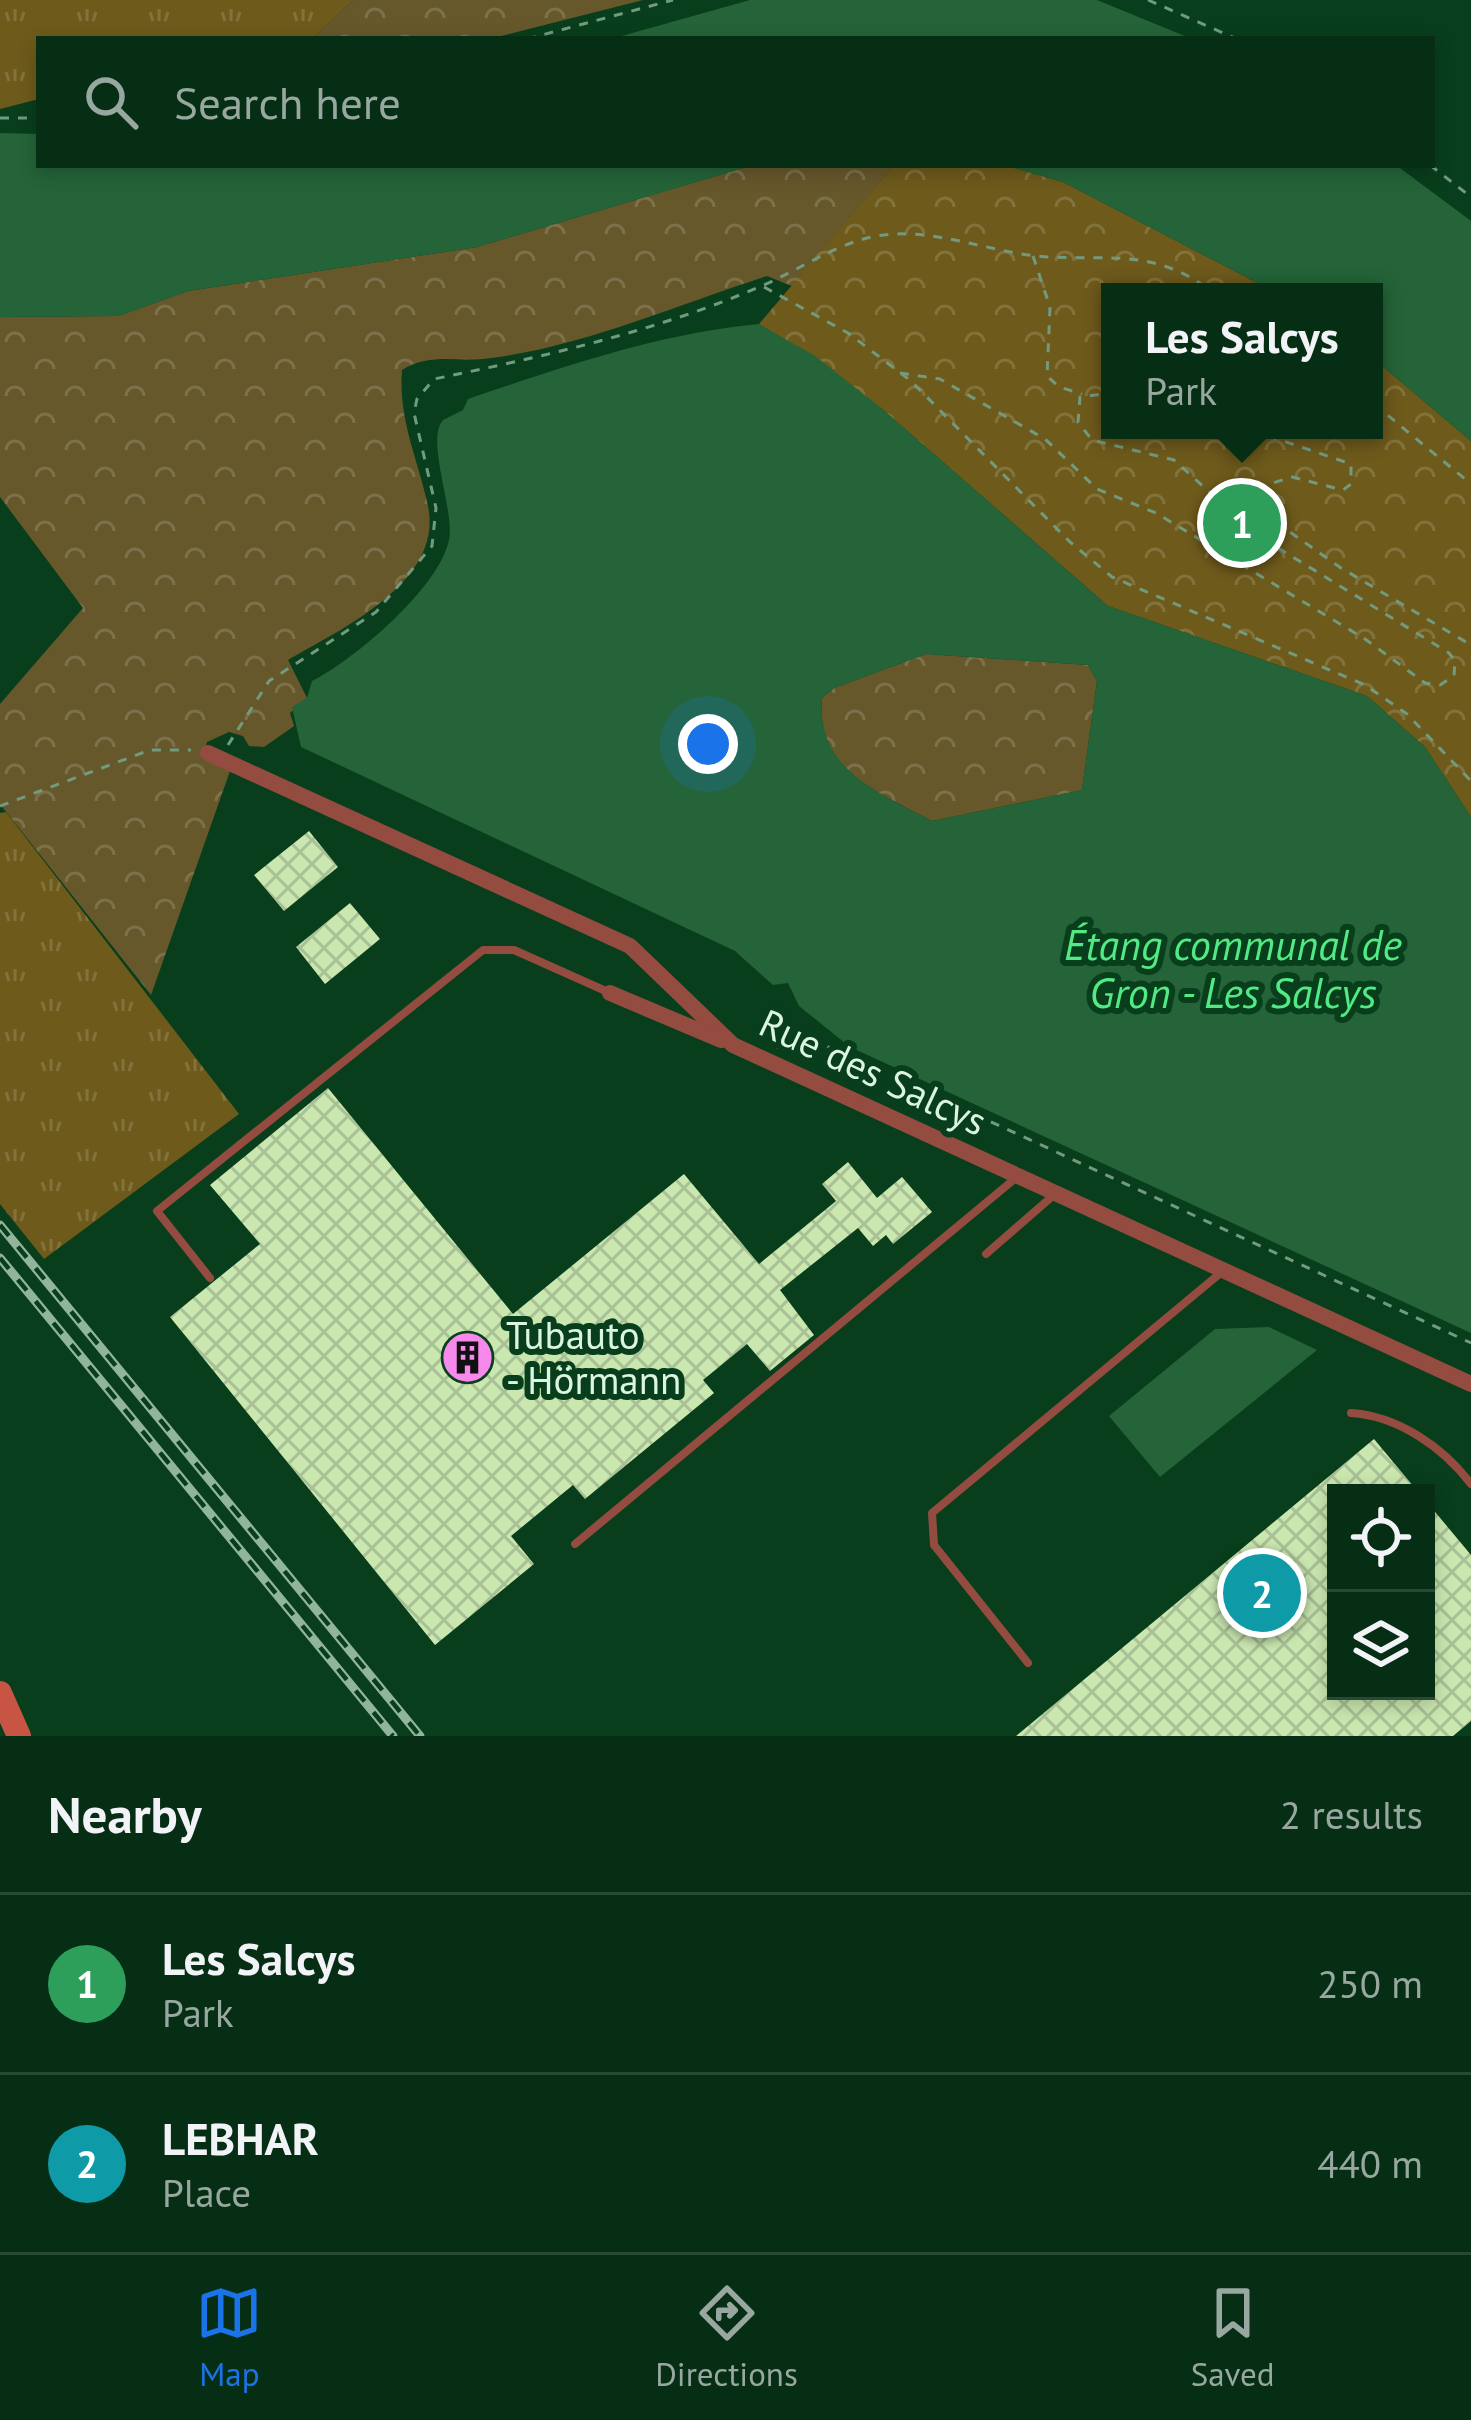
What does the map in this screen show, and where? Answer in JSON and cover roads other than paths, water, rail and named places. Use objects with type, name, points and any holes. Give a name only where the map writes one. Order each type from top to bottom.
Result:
[{"type":"main road","points":[[0,1693],[19,1736]]},
{"type":"street","name":"Rue des Salcys","points":[[208,754],[630,946],[742,1049],[1471,1384]]},
{"type":"street","points":[[610,992],[742,1049]]},
{"type":"lane","points":[[210,1278],[157,1211],[483,950],[514,950],[610,992]]},
{"type":"lane","points":[[575,1544],[1018,1176]]},
{"type":"lane","points":[[986,1254],[1056,1193]]},
{"type":"lane","points":[[1028,1663],[934,1545],[932,1513],[1224,1270]]},
{"type":"lane","points":[[1351,1413],[1378,1415],[1450,1457],[1471,1484]]},
{"type":"water","points":[[750,0],[1097,0],[1185,36],[622,36]]},
{"type":"water","points":[[0,133],[36,134],[36,168],[743,168],[477,247],[188,291],[118,316],[0,317]]},
{"type":"water","points":[[1014,168],[1400,168],[1471,221],[1471,441],[1383,367],[1383,283],[1258,283],[1063,182]]},
{"type":"water","name":"Étang communal de Gron - Les Salcys","points":[[759,324],[815,356],[1108,606],[1367,696],[1425,747],[1471,817],[1471,1333],[850,1047],[799,1006],[788,983],[773,985],[735,951],[301,747],[292,707],[307,698],[312,681],[392,621],[442,559],[450,527],[437,443],[443,420],[463,410],[468,399],[540,375],[648,343]],"holes":[[[926,654],[1088,665],[1097,681],[1082,790],[932,821],[855,776],[829,743],[823,723],[822,698],[834,688]]]},
{"type":"water","points":[[1269,1327],[1317,1350],[1160,1477],[1109,1416],[1215,1329]]},
{"type":"railway","points":[[0,1225],[420,1736]]},
{"type":"railway","points":[[0,1258],[393,1736]]},
{"type":"place","name":"Les Salcys","points":[[1242,523]]},
{"type":"place","name":"Tubauto - Hörmann","points":[[467,1357]]},
{"type":"place","name":"LEBHAR","points":[[1262,1593]]}]
